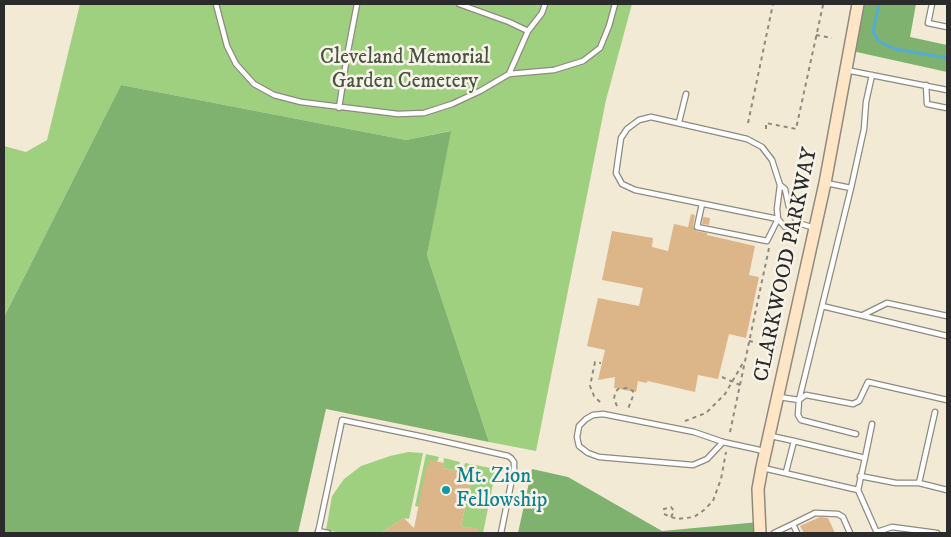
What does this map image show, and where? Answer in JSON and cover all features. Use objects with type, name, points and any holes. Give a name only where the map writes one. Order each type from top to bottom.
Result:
[{"type":"street","name":"CLARKWOOD PARKWAY","points":[[760,533],[758,489],[762,467],[825,183],[858,4]]},
{"type":"lane","points":[[216,4],[228,46],[236,64],[254,84],[274,95],[301,102],[398,114],[424,113],[452,104],[480,91],[508,74],[554,70],[583,61],[600,48],[615,4]]},
{"type":"lane","points":[[339,108],[357,4]]},
{"type":"lane","points":[[459,4],[528,31]]},
{"type":"lane","points":[[508,74],[528,31],[542,14],[545,4]]},
{"type":"lane","points":[[932,4],[928,23],[947,27]]},
{"type":"lane","points":[[845,70],[947,90]]},
{"type":"lane","points":[[856,434],[801,420],[798,415],[799,400],[864,129],[866,102],[872,75]]},
{"type":"lane","points":[[926,86],[927,104],[947,108]]},
{"type":"lane","points":[[679,122],[686,94]]},
{"type":"lane","points":[[702,204],[697,227],[767,241],[778,219],[777,209],[780,185],[772,160],[762,147],[747,139],[679,122],[650,117],[639,120],[627,130],[620,138],[616,173],[622,184],[635,190],[778,219],[785,227],[792,227],[798,223]]},
{"type":"lane","points":[[825,183],[851,188]]},
{"type":"lane","points":[[780,185],[785,189],[789,207],[798,223],[815,228]]},
{"type":"lane","points":[[862,316],[887,303],[947,316]]},
{"type":"lane","points":[[822,306],[947,336]]},
{"type":"lane","points":[[778,396],[799,400],[806,395],[853,404],[859,401],[868,382],[947,400]]},
{"type":"lane","points":[[919,483],[935,412]]},
{"type":"lane","points":[[723,442],[707,460],[693,465],[600,457],[588,453],[579,446],[577,437],[579,426],[586,419],[593,414],[603,414],[694,432],[723,442],[766,451]]},
{"type":"lane","points":[[328,533],[318,532],[342,420],[430,438],[511,458],[514,462],[514,469],[501,533]]},
{"type":"lane","points":[[872,424],[858,490],[877,533],[892,527],[937,533]]},
{"type":"lane","points":[[770,435],[864,458]]},
{"type":"lane","points":[[786,472],[794,441]]},
{"type":"lane","points":[[762,467],[858,490]]},
{"type":"lane","points":[[860,476],[896,483],[919,483],[947,490]]},
{"type":"lane","points":[[774,533],[815,513],[838,514],[843,517],[850,533]]},
{"type":"lane","points":[[793,524],[797,533]]},
{"type":"path","points":[[748,123],[773,4]]},
{"type":"path","points":[[766,129],[766,122],[796,129],[823,5],[819,4]]},
{"type":"path","points":[[816,35],[832,38]]},
{"type":"path","points":[[730,432],[769,248]]},
{"type":"path","points":[[749,341],[777,347]]},
{"type":"path","points":[[685,422],[706,413],[725,394],[745,360]]},
{"type":"path","points":[[600,402],[594,396],[590,386],[594,362],[601,363]]},
{"type":"path","points":[[722,377],[740,384]]},
{"type":"path","points":[[617,406],[614,399],[615,393],[618,389],[627,388],[633,391],[634,396],[628,409]]},
{"type":"path","points":[[671,517],[674,511],[671,507],[664,509],[664,514],[671,517],[678,519],[694,517],[713,501],[721,479],[726,452]]},
{"type":"green space","name":"Cleveland Memorial Garden Cemetery","points":[[80,4],[632,4],[606,100],[536,451],[489,442],[427,255],[450,131],[406,140],[121,85],[4,317],[4,146],[26,152],[47,140]]},
{"type":"green space","points":[[863,4],[916,4],[910,37],[947,45],[947,72],[852,51]]},
{"type":"green space","points":[[121,85],[406,140],[451,131],[427,255],[489,442],[326,409],[298,533],[4,533],[4,317]]},
{"type":"green space","points":[[408,452],[423,453],[409,519],[404,518],[381,533],[341,533],[326,530],[332,496],[344,479],[361,466]]},
{"type":"green space","points":[[426,454],[439,457],[419,507],[415,506]]},
{"type":"green space","points":[[444,458],[460,462],[458,471],[443,468]]},
{"type":"green space","points":[[465,463],[496,469],[483,533],[476,533],[477,529],[461,526],[473,474],[472,469],[464,467]]},
{"type":"green space","points":[[532,469],[568,477],[662,531],[759,522],[760,533],[518,533]]},
{"type":"building","points":[[691,214],[695,215],[693,227],[696,231],[755,246],[749,275],[759,277],[746,338],[729,334],[718,379],[698,375],[695,392],[648,381],[646,383],[638,381],[636,392],[614,388],[615,377],[598,380],[605,350],[587,346],[598,298],[639,306],[643,288],[602,280],[612,231],[653,238],[652,247],[668,251],[674,224],[688,227]]},
{"type":"building","points":[[703,217],[710,218],[709,225],[702,224]]},
{"type":"building","name":"Mt. Zion Fellowship","points":[[430,460],[444,463],[443,468],[458,471],[460,467],[472,469],[471,473],[473,474],[461,526],[479,529],[479,533],[381,533],[404,518],[414,528],[427,465],[429,465]]},
{"type":"building","points":[[820,517],[828,518],[835,533],[804,533],[800,526]]},
{"type":"waterway","points":[[879,4],[873,31],[878,41],[895,49],[947,58]]},
{"type":"place","name":"Mt. Zion Fellowship","points":[[446,490]]}]
